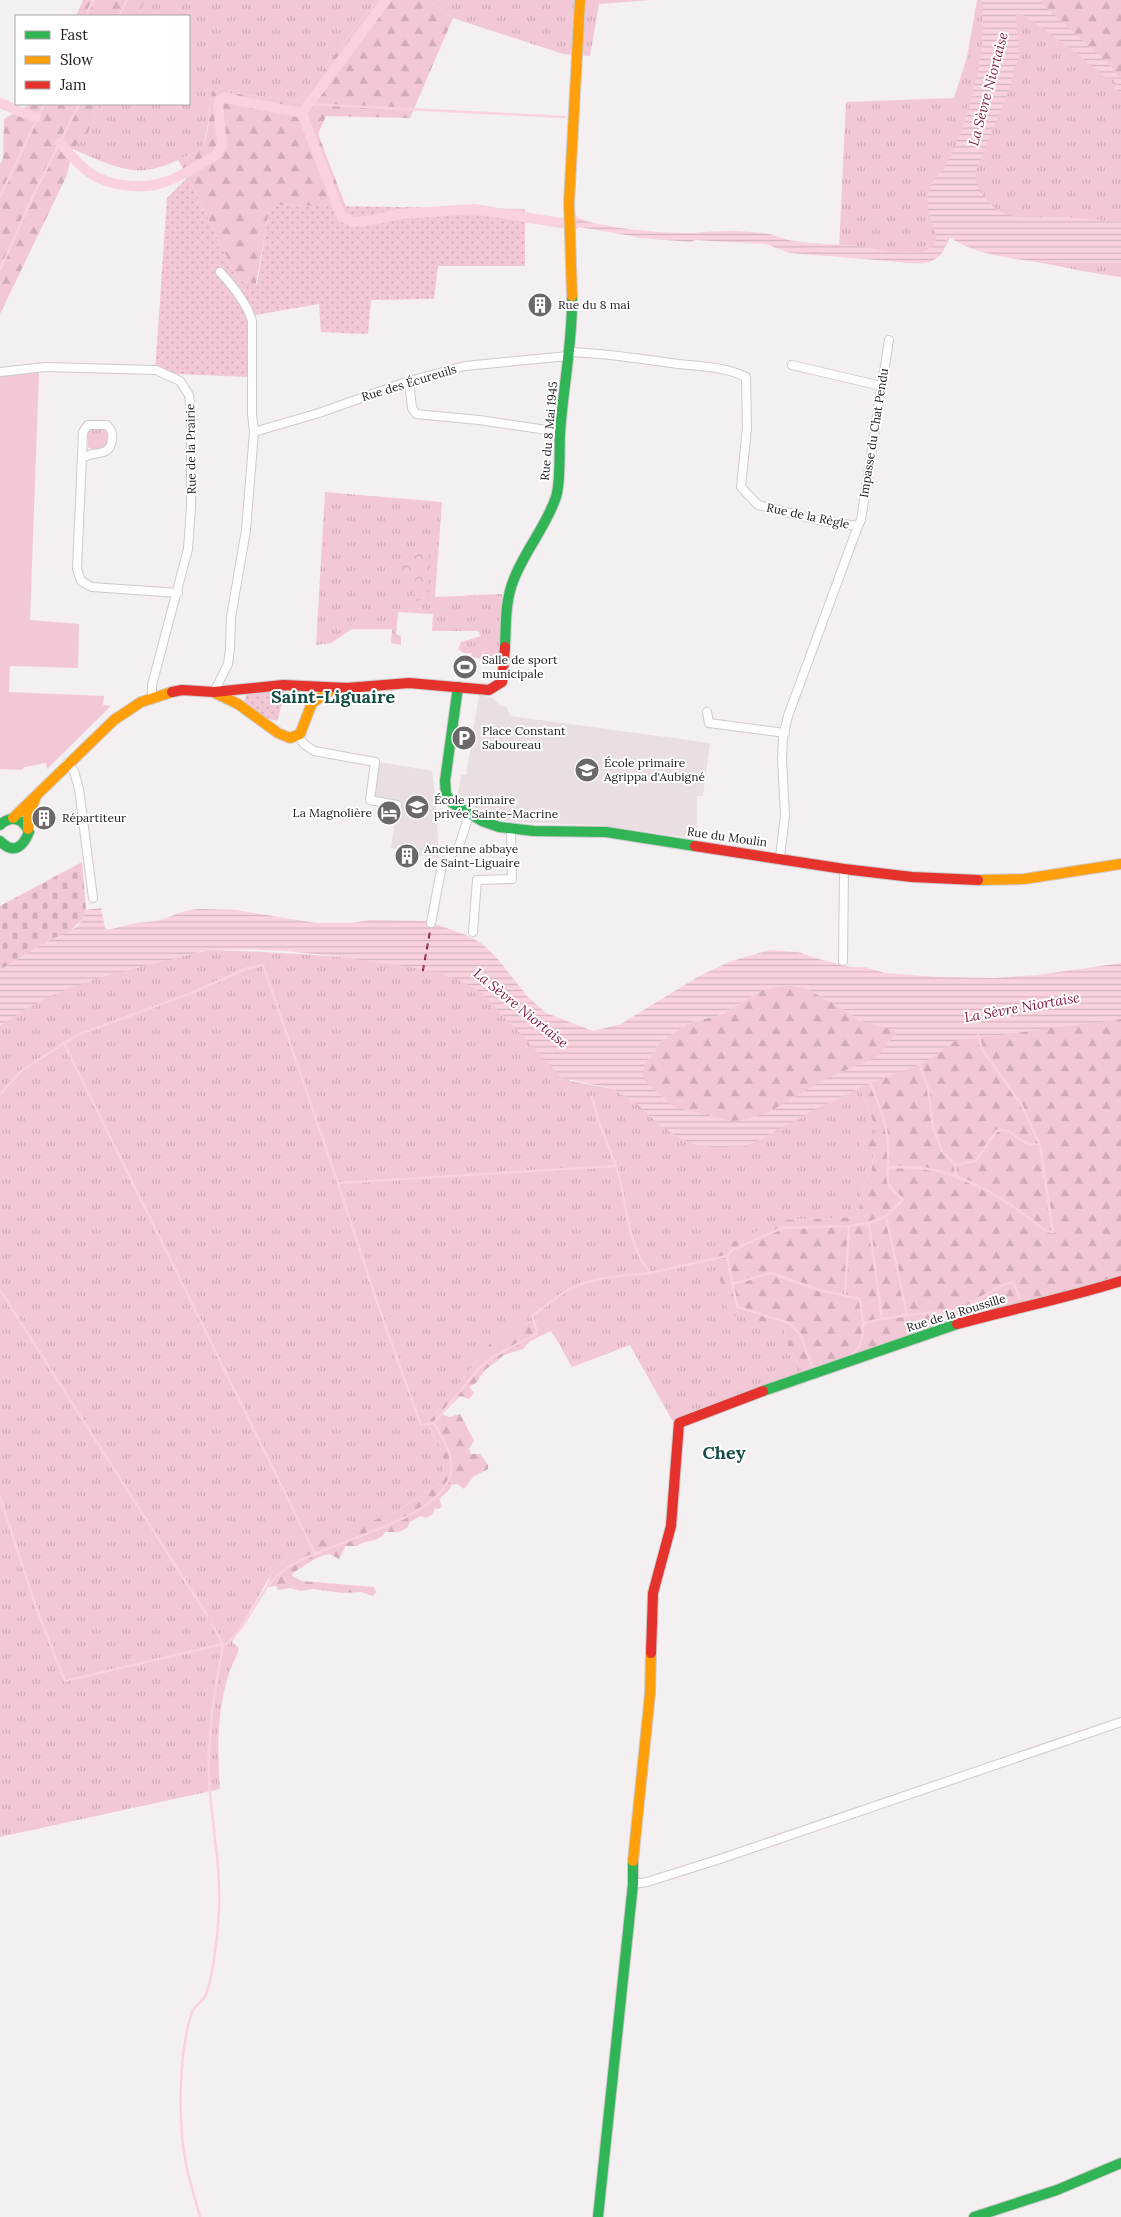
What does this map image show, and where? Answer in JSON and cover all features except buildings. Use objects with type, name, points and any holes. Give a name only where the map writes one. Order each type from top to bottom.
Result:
[{"type":"street","name":"Rue du 8 Mai 1945","points":[[214,692],[241,688],[306,685],[334,688],[410,683],[490,690],[502,682],[509,594],[516,571],[546,522],[554,505],[557,489],[560,432],[569,354],[572,300],[569,203],[580,0]]},
{"type":"street","points":[[214,692],[228,664],[231,617],[241,568],[246,530],[254,432],[252,414],[252,321],[250,314],[237,293],[220,272]]},
{"type":"street","name":"Impasse du Chat Pendu","points":[[858,526],[861,520],[889,340]]},
{"type":"street","name":"Rue des Écureuils","points":[[254,432],[319,413],[409,381],[477,364],[508,363],[569,354]]},
{"type":"street","name":"Rue de la Règle","points":[[569,354],[602,354],[710,368],[738,373],[746,377],[747,428],[741,487],[758,505],[822,521],[858,526],[788,716],[782,759],[785,815],[780,857]]},
{"type":"street","points":[[792,365],[881,386]]},
{"type":"street","name":"Rue de la Prairie","points":[[0,372],[46,367],[143,368],[156,370],[173,377],[185,388],[191,402],[192,507],[188,549],[178,593],[152,685],[152,697]]},
{"type":"street","points":[[409,381],[412,408],[416,414],[479,420],[560,432]]},
{"type":"street","points":[[83,458],[86,455],[102,453],[108,450],[112,444],[113,434],[107,425],[91,424],[85,427],[83,458],[77,569],[81,581],[92,588],[178,593]]},
{"type":"street","points":[[13,818],[114,720],[152,697],[182,690],[214,692],[238,704],[282,736],[290,738],[298,736],[302,731],[312,703],[312,693],[306,685]]},
{"type":"street","name":"Rue du Moulin","points":[[458,687],[445,781],[447,797],[469,815],[480,821],[511,831],[591,830],[912,877],[1003,881],[1054,876],[1121,864]]},
{"type":"street","points":[[238,704],[236,693],[241,688]]},
{"type":"street","points":[[312,703],[334,688]]},
{"type":"street","points":[[707,712],[709,723],[785,732]]},
{"type":"street","points":[[298,736],[304,744],[314,751],[375,762],[370,800],[397,805]]},
{"type":"street","points":[[67,764],[74,770],[79,788],[93,898]]},
{"type":"street","points":[[2,845],[16,848],[23,845],[28,836],[28,818],[37,795]]},
{"type":"street","points":[[430,923],[442,865],[459,846],[469,815]]},
{"type":"street","points":[[0,824],[13,818],[20,819],[28,828]]},
{"type":"street","points":[[473,932],[477,880],[512,879],[511,831]]},
{"type":"street","points":[[844,868],[844,961]]},
{"type":"street","name":"Rue de la Roussille","points":[[633,1884],[633,1859],[650,1694],[653,1593],[671,1526],[679,1423],[942,1328],[1013,1308],[1089,1291],[1121,1281]]},
{"type":"street","points":[[598,2217],[633,1884],[647,1882],[730,1856],[1121,1722]]},
{"type":"street","points":[[974,2217],[1050,2193],[1121,2163]]},
{"type":"shaded area","name":"École primaire Agrippa d'Aubigné","points":[[479,695],[493,698],[501,706],[507,707],[510,716],[710,743],[703,796],[697,796],[697,839],[598,825],[513,822],[488,816],[457,800],[461,775],[466,775]]},
{"type":"shaded area","name":"École primaire privée Sainte-Macrine","points":[[379,762],[432,771],[439,858],[404,854],[404,850],[391,848],[398,800],[374,796]]},
{"type":"green space","points":[[83,0],[145,0],[138,15],[76,15]]},
{"type":"green space","points":[[145,0],[377,0],[299,101],[212,91],[208,126],[202,148],[165,165],[138,170],[124,169],[73,149],[88,133],[100,105],[190,105],[190,15],[138,15]]},
{"type":"green space","points":[[377,0],[427,0],[453,18],[410,118],[326,116],[318,134],[346,207],[270,205],[256,284],[238,280],[178,160],[200,149],[206,139],[212,91],[299,101]]},
{"type":"green space","points":[[427,0],[652,0],[599,4],[590,56],[563,54],[453,18]]},
{"type":"green space","points":[[977,0],[997,0],[1042,26],[1121,85],[1121,277],[984,252],[968,247],[950,237],[940,255],[927,262],[903,262],[839,250],[846,102],[954,98],[967,57]]},
{"type":"green space","points":[[997,0],[1121,0],[1121,85],[1042,26]]},
{"type":"green space","points":[[29,105],[100,105],[88,133],[73,149],[67,175],[0,314],[0,164],[3,158],[4,119]]},
{"type":"green space","points":[[188,177],[238,280],[257,284],[270,205],[525,209],[525,266],[438,266],[434,299],[371,300],[368,334],[321,332],[319,304],[255,315],[248,377],[155,373],[167,198]]},
{"type":"green space","points":[[23,371],[39,372],[30,620],[79,624],[78,668],[10,666],[9,692],[104,696],[103,705],[111,706],[47,769],[46,763],[25,767],[21,770],[0,769],[0,375]]},
{"type":"green space","points":[[92,429],[102,429],[107,432],[107,446],[95,450],[88,447],[88,432]]},
{"type":"green space","points":[[325,492],[442,502],[435,597],[502,594],[499,662],[471,657],[472,653],[464,653],[458,649],[461,642],[481,636],[478,631],[432,631],[433,614],[398,612],[396,634],[401,636],[401,645],[391,643],[392,629],[352,629],[331,643],[316,645]]},
{"type":"green space","points":[[411,548],[421,549],[426,552],[430,566],[429,598],[416,601],[414,592],[405,582],[400,558]]},
{"type":"green space","points":[[278,688],[286,691],[277,721],[269,719],[244,703],[247,691]]},
{"type":"green space","points":[[82,862],[86,910],[83,919],[69,932],[48,941],[0,970],[0,906]]},
{"type":"green space","points":[[211,950],[459,965],[570,1081],[613,1089],[639,1106],[658,1124],[707,1147],[741,1146],[758,1141],[812,1111],[860,1088],[877,1132],[871,1173],[862,1188],[858,1217],[782,1220],[728,1313],[783,1326],[788,1346],[807,1379],[683,1425],[672,1420],[630,1345],[572,1367],[553,1334],[536,1320],[499,1337],[487,1347],[428,1423],[443,1453],[444,1478],[438,1485],[396,1512],[331,1537],[282,1562],[272,1573],[232,1642],[239,1648],[229,1673],[222,1701],[218,1745],[220,1789],[0,1837],[0,1026],[25,1008],[68,988],[115,972]]},
{"type":"green space","points":[[788,985],[805,988],[837,1005],[860,1021],[895,1030],[896,1033],[1121,1010],[1121,1284],[1021,1308],[807,1379],[788,1346],[783,1326],[728,1314],[714,1250],[782,1220],[858,1217],[862,1188],[871,1173],[874,1156],[861,1151],[859,1142],[877,1132],[860,1088],[773,1133],[751,1142],[728,1147],[705,1146],[681,1139],[663,1128],[631,1101],[613,1089],[645,1065],[661,1041],[691,1022],[721,1015],[762,990]]},
{"type":"green space","points":[[536,1320],[543,1323],[551,1331],[530,1341],[523,1349],[504,1355],[485,1370],[476,1383],[469,1387],[474,1393],[469,1399],[460,1396],[442,1414],[449,1417],[460,1414],[474,1441],[469,1449],[471,1454],[480,1454],[488,1465],[488,1469],[473,1477],[464,1489],[457,1484],[451,1485],[450,1489],[439,1499],[442,1506],[439,1509],[435,1508],[433,1514],[426,1518],[420,1516],[410,1522],[407,1528],[398,1532],[385,1532],[379,1538],[357,1546],[346,1546],[339,1559],[330,1554],[319,1557],[293,1573],[292,1576],[302,1581],[374,1587],[376,1592],[373,1596],[361,1592],[342,1593],[313,1589],[301,1591],[290,1588],[278,1590],[276,1586],[266,1587],[272,1573],[282,1562],[314,1543],[396,1512],[438,1485],[444,1478],[443,1453],[428,1423],[492,1342],[506,1333]]},
{"type":"water","name":"La Sèvre Niortaise","points":[[982,0],[1038,0],[1114,69],[1113,71],[1121,77],[1121,93],[1114,88],[1118,85],[1109,76],[1107,78],[1075,52],[1018,12],[1016,15],[1019,56],[1009,90],[975,173],[979,189],[985,198],[1001,212],[1017,217],[1072,218],[1121,222],[1121,263],[1032,261],[1009,258],[967,246],[949,237],[937,258],[930,261],[913,263],[790,253],[766,244],[695,240],[692,242],[639,238],[579,227],[574,230],[575,215],[583,220],[613,227],[650,231],[683,233],[758,232],[794,241],[855,246],[903,253],[922,252],[929,249],[933,245],[936,236],[928,211],[929,191],[933,180],[944,169],[953,151],[972,97],[980,57],[983,18]]},
{"type":"water","name":"La Sèvre Niortaise","points":[[101,908],[105,928],[108,930],[136,923],[158,921],[185,911],[198,909],[236,910],[316,923],[352,923],[369,920],[427,921],[466,935],[481,943],[497,958],[527,996],[546,1013],[593,1031],[621,1024],[699,976],[729,962],[769,950],[798,952],[851,967],[865,967],[885,973],[939,977],[995,978],[1037,975],[1121,963],[1121,1019],[955,1041],[927,1061],[860,1088],[812,1111],[758,1141],[741,1146],[719,1148],[697,1145],[679,1138],[614,1089],[562,1078],[483,994],[458,980],[417,968],[293,952],[252,949],[212,950],[114,974],[75,986],[19,1013],[0,1026],[0,970],[48,941],[77,927],[83,919],[86,910]],"holes":[[[788,985],[805,988],[837,1005],[860,1021],[896,1031],[896,1033],[877,1057],[825,1079],[767,1113],[742,1120],[730,1121],[674,1107],[645,1081],[643,1074],[645,1065],[661,1041],[691,1022],[721,1015],[762,990]]]},
{"type":"waterway","points":[[86,15],[93,0]]},
{"type":"waterway","points":[[120,15],[127,0]]},
{"type":"waterway","points":[[302,113],[386,0]]},
{"type":"waterway","points":[[60,143],[74,159],[98,178],[128,186],[149,186],[174,179],[216,155],[222,145],[219,100],[224,98],[302,113]]},
{"type":"waterway","points":[[0,103],[36,118]]},
{"type":"waterway","points":[[309,104],[565,117]]},
{"type":"waterway","points":[[0,197],[44,105]]},
{"type":"waterway","points":[[0,270],[32,198],[78,105]]},
{"type":"waterway","points":[[302,113],[341,216],[353,222],[368,221],[400,214],[474,209],[561,223]]},
{"type":"waterway","points":[[0,1094],[21,1071],[77,1035],[189,994],[248,968],[263,965],[338,1183],[616,1166],[599,1122],[592,1097]]},
{"type":"waterway","points":[[727,1256],[732,1250],[782,1228],[849,1226],[869,1223],[886,1216],[903,1200],[888,1183],[888,1167],[923,1168],[973,1183],[1003,1200],[1046,1231],[1053,1232],[1040,1145],[1021,1104],[982,1049],[978,1035]]},
{"type":"waterway","points":[[64,1043],[315,1554]]},
{"type":"waterway","points":[[919,1063],[928,1088],[933,1127],[942,1151],[955,1165],[956,1176]]},
{"type":"waterway","points":[[870,1082],[885,1123],[888,1143],[888,1167]]},
{"type":"waterway","points":[[955,1165],[976,1161],[996,1131],[1009,1132],[1027,1143],[1040,1145]]},
{"type":"waterway","points":[[338,1183],[379,1308],[421,1425],[434,1423],[479,1368],[493,1357],[536,1334],[537,1331],[532,1316],[560,1295],[589,1281],[650,1273],[642,1261],[631,1235],[616,1166]]},
{"type":"waterway","points":[[882,1319],[907,1315],[886,1216]]},
{"type":"waterway","points":[[864,1323],[882,1319],[869,1223]]},
{"type":"waterway","points":[[845,1295],[849,1226]]},
{"type":"waterway","points":[[650,1273],[727,1256],[737,1307],[789,1323],[800,1334],[813,1368],[851,1355],[860,1344],[863,1329],[860,1299],[819,1290],[771,1273],[732,1284]]},
{"type":"waterway","points":[[907,1315],[961,1310],[1000,1286],[1013,1282],[1020,1298]]},
{"type":"waterway","points":[[0,1290],[207,1615]]},
{"type":"waterway","points":[[212,1624],[223,1644],[226,1644],[241,1628],[265,1590],[279,1574],[297,1562],[400,1520],[423,1507],[440,1493],[450,1476],[451,1462],[447,1448],[434,1423]]},
{"type":"waterway","points":[[0,1497],[37,1610],[65,1681],[223,1644],[212,1712],[209,1746],[210,1796],[219,1879],[218,1931],[207,1991],[204,1998],[192,2012],[187,2031],[181,2086],[181,2124],[185,2158],[200,2217]]},
{"type":"ferry route","points":[[431,923],[432,923],[422,973],[431,923]]},
{"type":"traffic: fast","points":[[505,647],[506,612],[511,587],[524,558],[552,508],[558,491],[561,416],[571,330],[572,296]]},
{"type":"traffic: fast","points":[[458,687],[445,781],[446,794],[452,803],[482,821],[499,827],[534,831],[606,832],[695,846]]},
{"type":"traffic: fast","points":[[0,825],[12,819],[20,821],[29,832],[24,842],[14,848],[10,848],[0,841]]},
{"type":"traffic: fast","points":[[763,1391],[957,1324]]},
{"type":"traffic: fast","points":[[598,2217],[633,1884],[633,1861]]},
{"type":"traffic: fast","points":[[974,2217],[1057,2190],[1121,2163]]},
{"type":"traffic: slow","points":[[572,296],[569,203],[580,0]]},
{"type":"traffic: slow","points":[[215,693],[238,704],[278,733],[290,738],[300,734],[312,703],[334,688]]},
{"type":"traffic: slow","points":[[13,818],[114,720],[141,702],[172,692]]},
{"type":"traffic: slow","points":[[28,829],[28,818],[36,796]]},
{"type":"traffic: slow","points":[[978,880],[1024,879],[1121,864]]},
{"type":"traffic: slow","points":[[633,1861],[650,1694],[651,1653]]},
{"type":"traffic: jam","points":[[172,692],[182,690],[214,692],[283,685],[347,688],[409,683],[489,690],[502,682],[505,647]]},
{"type":"traffic: jam","points":[[695,846],[844,869],[912,877],[978,880]]},
{"type":"traffic: jam","points":[[957,1324],[1121,1281]]},
{"type":"traffic: jam","points":[[651,1653],[653,1593],[671,1526],[679,1423],[763,1391]]},
{"type":"place","name":"Rue du 8 mai","points":[[540,305]]},
{"type":"place","name":"Salle de sport municipale","points":[[465,667]]},
{"type":"place","name":"Place Constant Saboureau","points":[[464,738]]},
{"type":"place","name":"École primaire Agrippa d'Aubigné","points":[[587,770]]},
{"type":"place","name":"École primaire privée Sainte-Macrine","points":[[417,807]]},
{"type":"place","name":"La Magnolière","points":[[389,813]]},
{"type":"place","name":"Répartiteur","points":[[44,818]]},
{"type":"place","name":"Ancienne abbaye de Saint-Liguaire","points":[[407,856]]},
{"type":"district","name":"Saint-Liguaire","points":[[333,697]]},
{"type":"district","name":"Chey","points":[[724,1453]]}]
